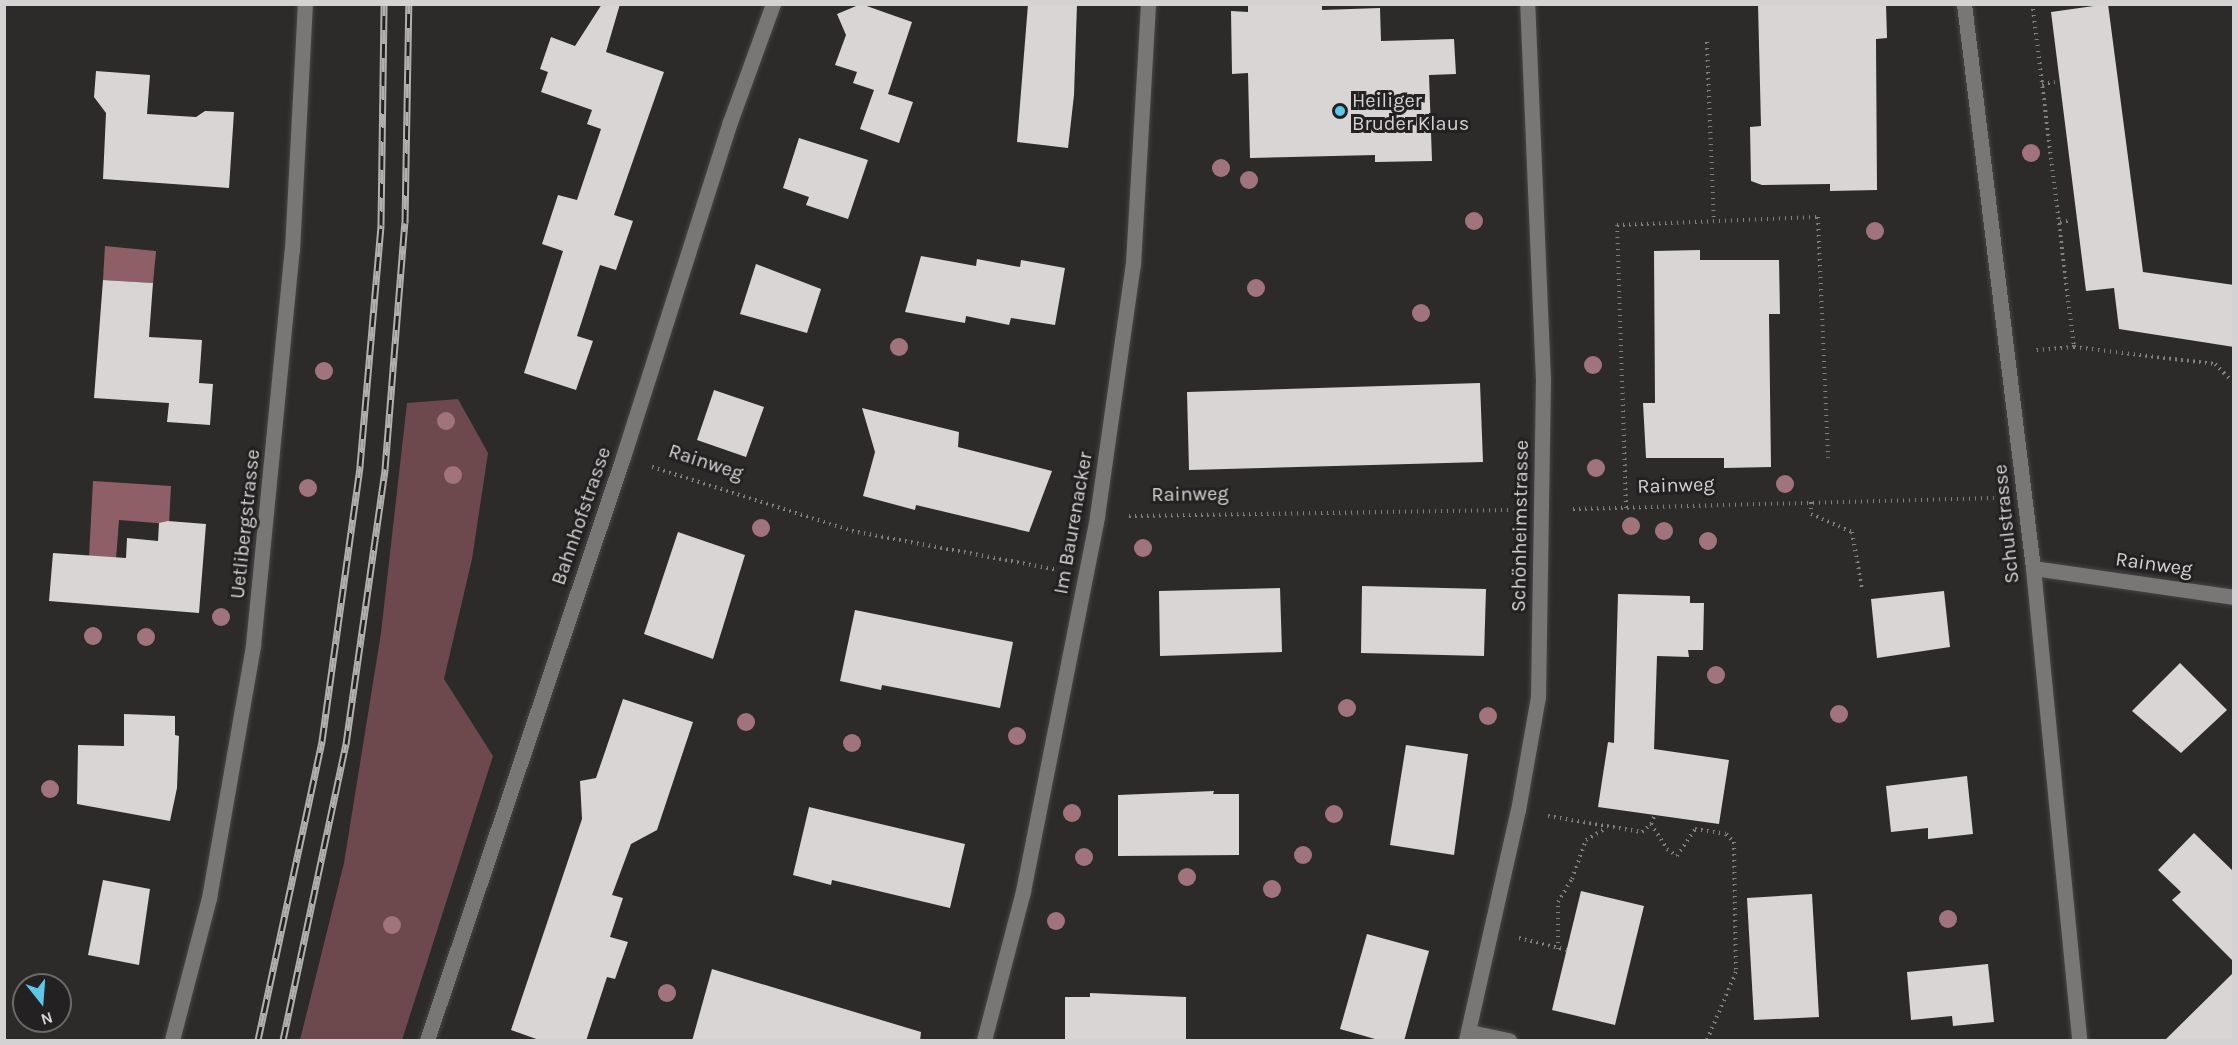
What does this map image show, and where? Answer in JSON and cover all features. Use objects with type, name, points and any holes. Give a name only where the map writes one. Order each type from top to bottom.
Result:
[{"type":"street","name":"Uetlibergstrasse","points":[[172,1041],[209,898],[254,645],[292,250],[305,4]]},
{"type":"street","name":"Bahnhofstrasse","points":[[427,1041],[623,457],[730,122],[773,4]]},
{"type":"street","name":"Im Baurenacker","points":[[984,1041],[1023,891],[1097,516],[1133,264],[1148,4]]},
{"type":"street","name":"Schönheimstrasse","points":[[1468,1036],[1518,810],[1538,697],[1543,510],[1543,380],[1527,4]]},
{"type":"street","name":"Schulstrasse","points":[[1964,4],[2008,352],[2032,568],[2079,1041]]},
{"type":"street","name":"Rainweg","points":[[2032,568],[2234,597]]},
{"type":"street","points":[[1468,1036],[1509,1041]]},
{"type":"path","points":[[2036,4],[2033,9],[2074,347]]},
{"type":"path","points":[[1707,42],[1714,221]]},
{"type":"path","points":[[2042,84],[2055,82]]},
{"type":"path","points":[[1626,507],[1617,225],[1818,217],[1828,458]]},
{"type":"path","points":[[2060,222],[2072,220]]},
{"type":"path","points":[[2008,352],[2074,347],[2215,364],[2230,379]]},
{"type":"path","name":"Rainweg","points":[[623,457],[852,531],[1061,571]]},
{"type":"path","name":"Rainweg","points":[[1097,516],[1543,510],[2024,497]]},
{"type":"path","points":[[1811,502],[1812,514],[1852,532],[1862,589]]},
{"type":"path","points":[[1518,810],[1607,828],[1642,832],[1651,824],[1655,815]]},
{"type":"path","points":[[1651,824],[1667,849],[1677,856],[1695,829],[1726,834],[1734,842],[1736,972],[1707,1041]]},
{"type":"path","points":[[1558,949],[1558,902],[1572,879],[1586,840],[1607,828]]},
{"type":"path","points":[[1492,930],[1567,950]]},
{"type":"shaded area","points":[[105,246],[156,251],[153,283],[103,280]]},
{"type":"shaded area","points":[[458,399],[488,453],[472,559],[444,679],[493,756],[402,1040],[300,1040],[344,863],[381,633],[407,403]]},
{"type":"shaded area","points":[[93,481],[171,486],[169,524],[119,520],[116,559],[89,557]]},
{"type":"building","points":[[602,4],[620,4],[606,52],[664,72],[614,215],[633,221],[616,270],[600,265],[577,336],[593,341],[576,390],[524,373],[563,251],[542,244],[558,195],[577,200],[601,129],[587,124],[592,110],[541,92],[548,72],[540,69],[551,37],[575,46]]},
{"type":"building","points":[[861,4],[912,22],[888,94],[913,102],[899,143],[860,129],[874,90],[853,83],[857,72],[835,65],[846,35],[837,14]]},
{"type":"building","points":[[1028,4],[1077,4],[1074,95],[1068,148],[1017,142]]},
{"type":"building","name":"Heiliger Bruder Klaus","points":[[1248,4],[1322,4],[1322,10],[1380,8],[1381,41],[1454,39],[1456,74],[1429,75],[1432,161],[1375,162],[1375,155],[1250,158],[1248,73],[1232,74],[1231,11],[1248,12]]},
{"type":"building","points":[[1758,4],[1886,4],[1887,38],[1876,39],[1877,190],[1830,191],[1830,184],[1762,185],[1751,181],[1750,127],[1761,126]]},
{"type":"building","points":[[2108,4],[2143,272],[2234,285],[2234,347],[2119,329],[2114,288],[2086,291],[2051,12]]},
{"type":"building","points":[[96,71],[150,75],[147,114],[196,117],[205,111],[234,112],[229,188],[103,179],[106,113],[94,97]]},
{"type":"building","points":[[799,138],[868,160],[848,219],[806,205],[809,197],[783,188]]},
{"type":"building","points":[[1700,250],[1700,260],[1779,260],[1780,314],[1769,314],[1771,467],[1724,468],[1724,458],[1646,458],[1643,403],[1655,403],[1654,251]]},
{"type":"building","points":[[921,256],[976,266],[977,259],[1020,267],[1021,260],[1065,268],[1055,325],[1011,318],[1009,325],[966,316],[965,323],[905,312]]},
{"type":"building","points":[[756,264],[821,289],[807,333],[740,314]]},
{"type":"building","points":[[103,280],[153,283],[149,337],[202,340],[199,383],[213,384],[210,425],[167,422],[169,403],[94,398]]},
{"type":"building","points":[[1480,383],[1483,462],[1189,470],[1187,392]]},
{"type":"building","points":[[714,390],[764,407],[746,457],[697,440]]},
{"type":"building","points":[[862,408],[959,432],[958,447],[1052,471],[1029,532],[916,505],[915,510],[863,496],[875,452]]},
{"type":"building","points":[[168,521],[206,524],[199,613],[49,601],[53,553],[126,558],[127,538],[158,541],[159,523]]},
{"type":"building","points":[[678,532],[745,555],[713,659],[644,634]]},
{"type":"building","points":[[1362,586],[1486,589],[1484,656],[1361,653]]},
{"type":"building","points":[[1280,588],[1282,652],[1160,656],[1159,591]]},
{"type":"building","points":[[1944,591],[1950,647],[1877,658],[1871,599]]},
{"type":"building","points":[[1618,594],[1690,596],[1690,603],[1704,603],[1703,650],[1688,650],[1689,657],[1657,656],[1654,749],[1729,760],[1719,824],[1598,807],[1608,742],[1614,743]]},
{"type":"building","points":[[855,610],[1013,642],[1000,708],[882,685],[881,690],[840,681]]},
{"type":"building","points":[[2180,663],[2227,710],[2181,753],[2132,711]]},
{"type":"building","points":[[623,699],[693,722],[657,830],[631,844],[612,895],[623,898],[610,937],[628,942],[615,979],[607,977],[586,1041],[542,1041],[511,1030],[582,819],[580,781],[596,778]]},
{"type":"building","points":[[124,714],[175,716],[175,735],[179,736],[177,788],[170,821],[77,804],[78,745],[124,746]]},
{"type":"building","points":[[1406,745],[1468,754],[1454,855],[1390,845]]},
{"type":"building","points":[[1967,776],[1973,834],[1928,839],[1928,828],[1891,832],[1886,786]]},
{"type":"building","points":[[1214,791],[1213,794],[1239,794],[1239,855],[1118,856],[1118,795]]},
{"type":"building","points":[[809,807],[965,844],[950,908],[832,880],[831,885],[793,875]]},
{"type":"building","points":[[2194,833],[2234,872],[2234,962],[2172,900],[2181,892],[2158,870]]},
{"type":"building","points":[[103,880],[150,889],[139,965],[88,955]]},
{"type":"building","points":[[1581,891],[1644,906],[1615,1025],[1552,1010]]},
{"type":"building","points":[[1812,894],[1819,1017],[1754,1020],[1747,898]]},
{"type":"building","points":[[1367,934],[1429,951],[1404,1041],[1382,1041],[1340,1029]]},
{"type":"building","points":[[1988,964],[1994,1022],[1953,1026],[1952,1016],[1911,1020],[1907,972]]},
{"type":"building","points":[[712,969],[921,1032],[920,1041],[692,1041]]},
{"type":"building","points":[[2234,972],[2234,1041],[2164,1041]]},
{"type":"building","points":[[1090,993],[1186,997],[1186,1041],[1065,1041],[1065,997],[1090,997]]},
{"type":"railway","points":[[258,1040],[322,741],[360,466],[381,225],[384,4]]},
{"type":"railway","points":[[283,1040],[346,744],[385,469],[405,223],[409,4]]},
{"type":"place","name":"Heiliger Bruder Klaus","points":[[1340,111]]}]
